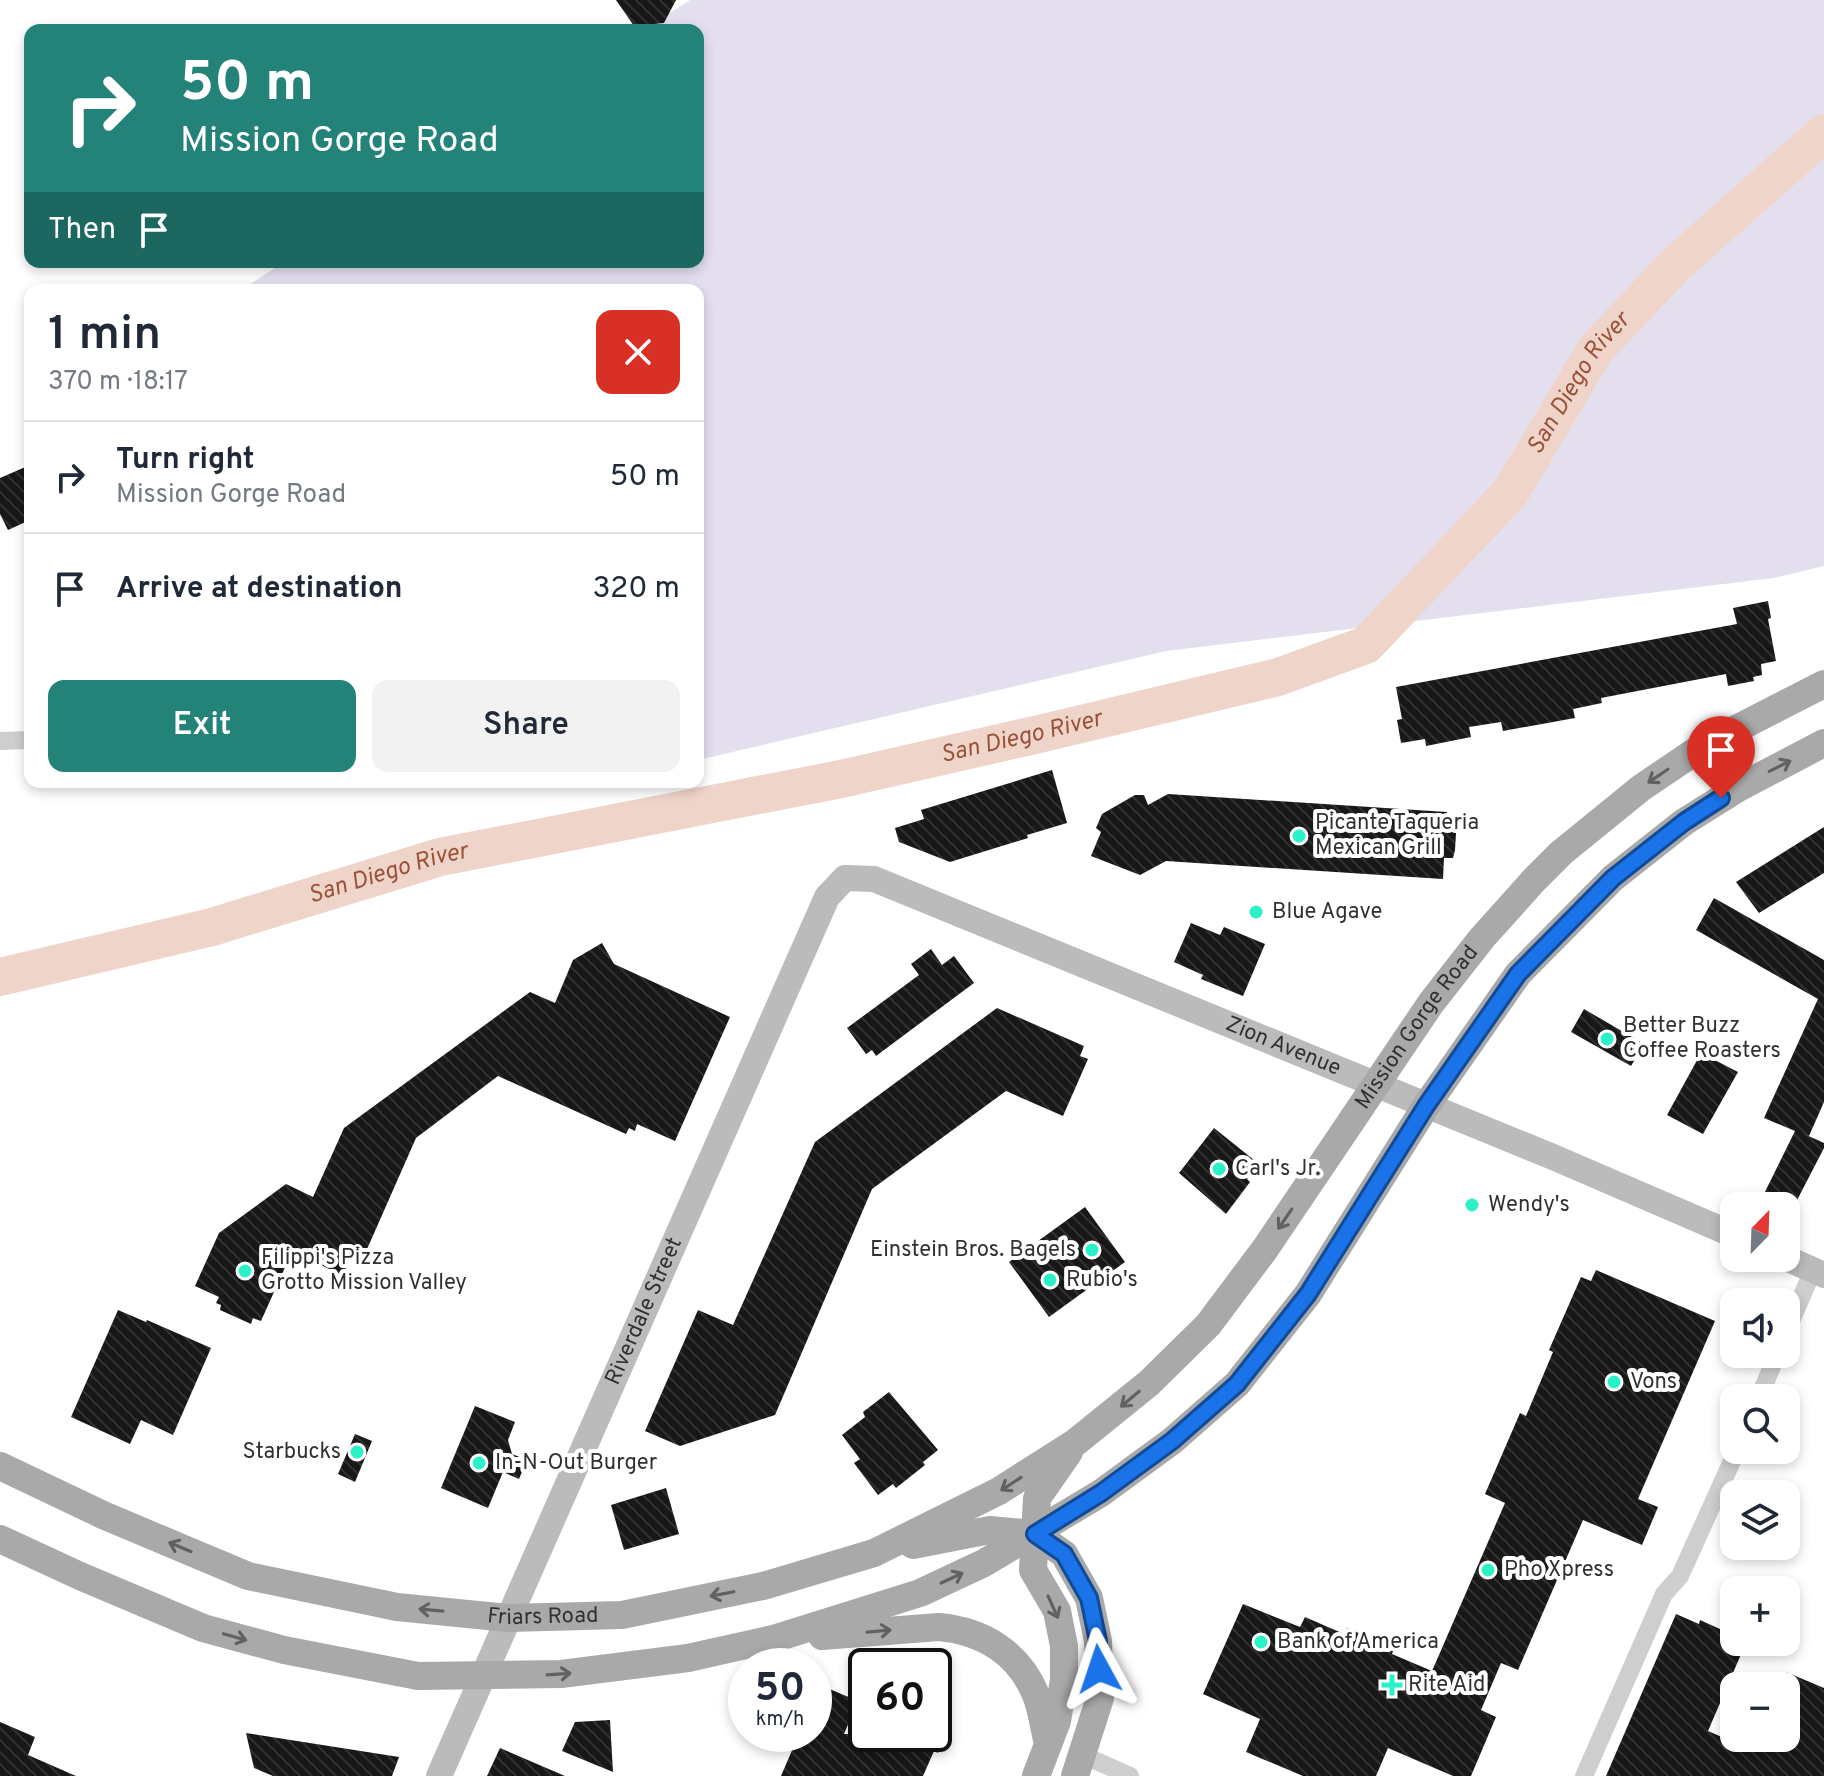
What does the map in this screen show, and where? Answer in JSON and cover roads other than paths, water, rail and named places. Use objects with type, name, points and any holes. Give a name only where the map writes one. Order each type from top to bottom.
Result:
[{"type":"main road","name":"Mission Gorge Road","points":[[1076,1442],[1149,1383],[1208,1325],[1265,1249],[1431,1003],[1482,938],[1561,853],[1641,788],[1703,746],[1824,684]]},
{"type":"main road","points":[[0,1539],[203,1628],[284,1650],[418,1676],[561,1674],[688,1658],[773,1639],[920,1593],[984,1563],[1101,1493],[1172,1441],[1237,1384],[1308,1294],[1426,1106],[1518,974],[1613,878],[1684,822],[1740,787],[1824,743]]},
{"type":"main road","points":[[1036,1776],[1057,1721],[1064,1680],[1064,1646],[1057,1611],[1033,1570],[1037,1498],[1076,1442]]},
{"type":"main road","name":"Friars Road","points":[[0,1466],[103,1515],[248,1576],[397,1607],[508,1618],[622,1615],[763,1586],[874,1553],[999,1491],[1076,1442]]},
{"type":"main road","points":[[874,1553],[990,1530],[1035,1534],[1064,1554],[1089,1598],[1098,1641],[1100,1698],[1079,1766]]},
{"type":"main road","points":[[773,1639],[939,1627],[956,1628],[987,1638],[1015,1660],[1028,1679],[1037,1697],[1048,1745]]},
{"type":"street","points":[[0,741],[24,740]]},
{"type":"street","name":"Riverdale Street","points":[[439,1776],[827,897],[845,878],[874,879]]},
{"type":"street","name":"Zion Avenue","points":[[874,879],[1553,1157],[1720,1229]]},
{"type":"street","points":[[1800,1306],[1818,1272]]},
{"type":"street","points":[[1584,1776],[1664,1594],[1680,1576],[1731,1464]]},
{"type":"street","points":[[1079,1766],[1130,1776]]},
{"type":"waterway","name":"San Diego River","points":[[0,977],[212,927],[440,857],[841,779],[1035,735],[1278,677],[1366,645],[1510,493],[1596,349],[1674,266],[1824,133]]},
{"type":"place","name":"Picante Taqueria Mexican Grill","points":[[1299,836]]},
{"type":"place","name":"Blue Agave","points":[[1256,912]]},
{"type":"place","name":"Better Buzz Coffee Roasters","points":[[1607,1039]]},
{"type":"place","name":"Carl's Jr.","points":[[1219,1169]]},
{"type":"place","name":"Wendy's","points":[[1472,1205]]},
{"type":"place","name":"Einstein Bros. Bagels","points":[[1092,1250]]},
{"type":"place","name":"Filippi's Pizza Grotto Mission Valley","points":[[245,1271]]},
{"type":"place","name":"Rubio's","points":[[1050,1280]]},
{"type":"place","name":"Vons","points":[[1614,1382]]},
{"type":"place","name":"Starbucks","points":[[357,1452]]},
{"type":"place","name":"In-N-Out Burger","points":[[479,1463]]},
{"type":"place","name":"Pho Xpress","points":[[1488,1570]]},
{"type":"place","name":"Bank of America","points":[[1261,1642]]},
{"type":"place","name":"Rite Aid","points":[[1392,1685]]}]
